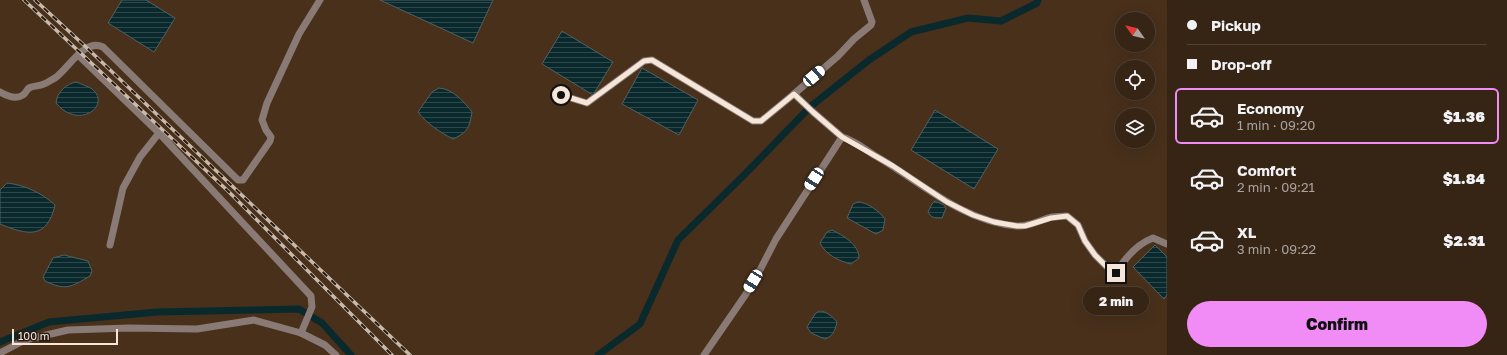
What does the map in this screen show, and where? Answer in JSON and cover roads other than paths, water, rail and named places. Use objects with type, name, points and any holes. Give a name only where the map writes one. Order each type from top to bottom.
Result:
[{"type":"street","points":[[0,92],[7,96],[17,97],[23,95],[30,88],[44,84],[55,78],[74,58],[93,44],[103,47],[238,180],[243,180],[272,137],[266,130],[262,120],[267,103],[299,34],[320,0]]},
{"type":"street","points":[[561,95],[587,103],[644,61],[652,60],[753,121],[761,121],[796,96],[854,39],[871,25],[872,22],[864,0]]},
{"type":"street","points":[[78,55],[159,133],[312,296],[312,307],[301,333]]},
{"type":"street","points":[[796,96],[842,137],[893,166],[947,202],[973,215],[994,222],[1017,226],[1025,226],[1051,218],[1067,216],[1078,225],[1085,241],[1095,255],[1113,273],[1116,273],[1122,263],[1144,242],[1153,238],[1167,244]]},
{"type":"street","points":[[110,244],[123,188],[140,157],[159,133]]},
{"type":"street","points":[[704,355],[746,294],[776,239],[842,137]]},
{"type":"street","points":[[0,353],[25,340],[68,330],[129,328],[197,330],[254,320],[301,333],[325,346],[336,355]]},
{"type":"water","points":[[122,0],[146,0],[175,18],[154,52],[108,23]]},
{"type":"water","points":[[380,0],[493,0],[473,43]]},
{"type":"water","points":[[562,31],[613,62],[593,95],[542,64]]},
{"type":"water","points":[[642,68],[698,100],[679,135],[622,104]]},
{"type":"water","points":[[77,82],[89,87],[97,95],[98,102],[95,108],[83,115],[74,115],[65,111],[56,103],[58,95],[66,86]]},
{"type":"water","points":[[439,88],[453,93],[462,100],[472,112],[470,122],[465,132],[453,139],[443,134],[425,120],[418,112],[432,92]]},
{"type":"water","points":[[935,110],[998,149],[974,189],[911,150]]},
{"type":"water","points":[[7,183],[33,190],[55,205],[47,224],[35,232],[27,232],[19,231],[0,224],[0,190]]},
{"type":"water","points":[[935,201],[944,205],[946,208],[942,218],[934,217],[928,212]]},
{"type":"water","points":[[858,202],[869,205],[885,219],[883,230],[876,234],[847,218],[853,204]]},
{"type":"water","points":[[832,230],[853,244],[856,248],[859,258],[851,264],[833,257],[820,243],[827,232]]},
{"type":"water","points":[[1155,245],[1167,257],[1167,295],[1164,299],[1133,267]]},
{"type":"water","points":[[64,255],[88,261],[92,271],[90,276],[78,283],[63,287],[45,281],[43,277],[53,258]]},
{"type":"water","points":[[819,311],[829,315],[837,322],[833,333],[825,339],[811,333],[807,327],[815,314]]},
{"type":"waterway","points":[[598,355],[640,324],[678,240],[810,107],[869,60],[911,32],[968,18],[1001,21],[1037,3],[1038,0]]},
{"type":"waterway","points":[[0,342],[49,322],[157,312],[299,309],[322,323],[351,355]]},
{"type":"railway","points":[[24,0],[229,192],[392,355]]},
{"type":"railway","points":[[35,0],[410,355]]}]
